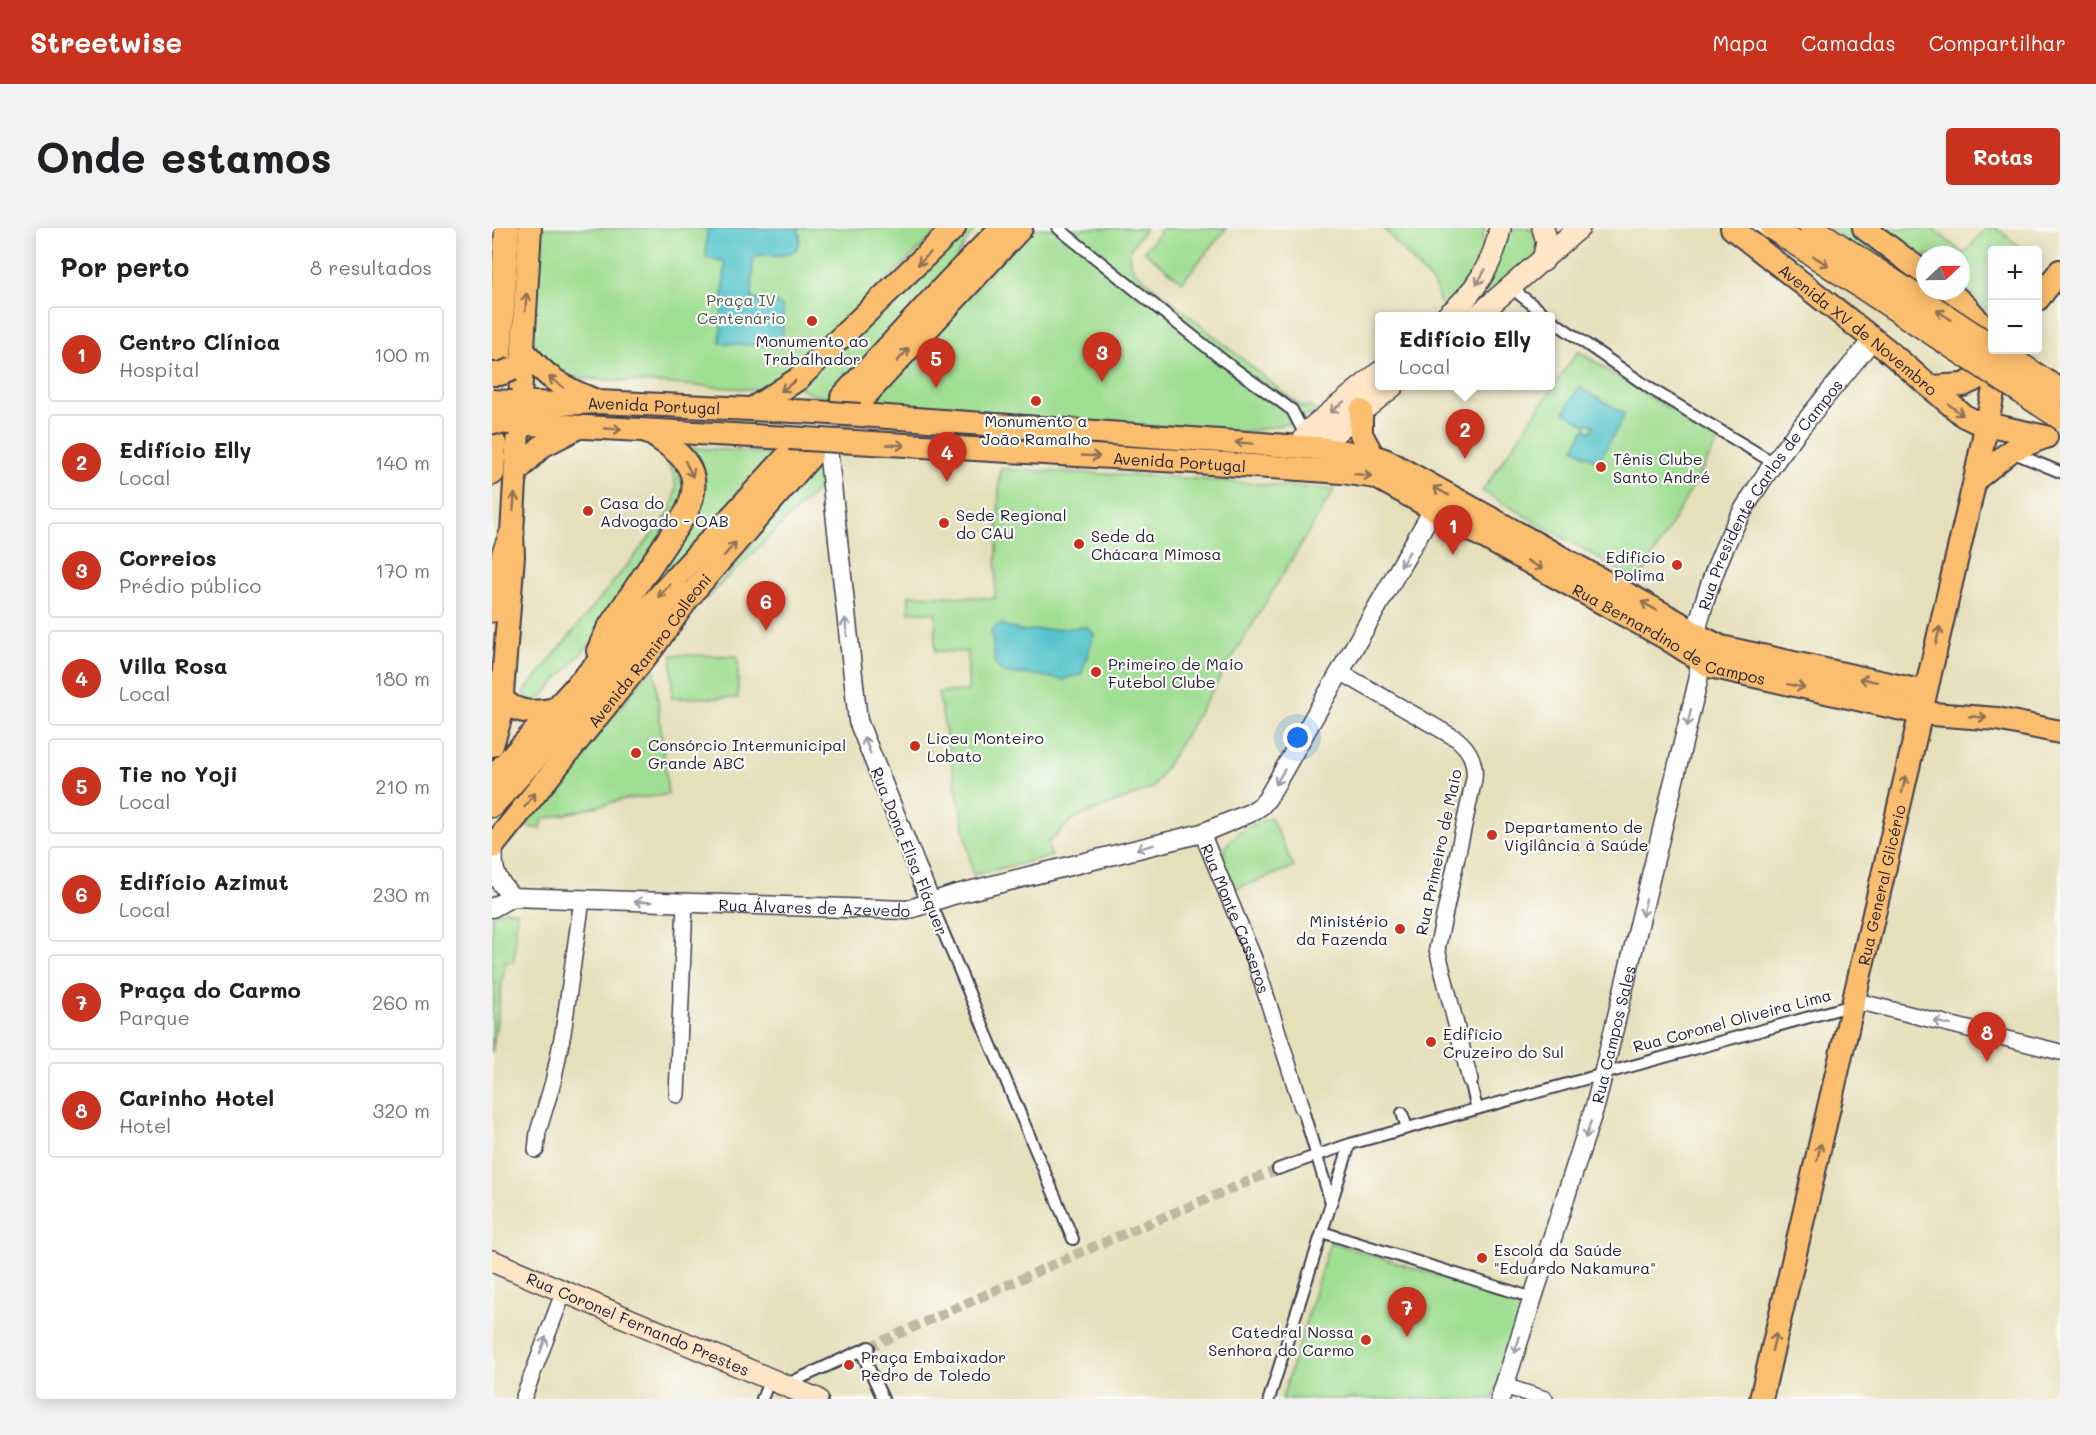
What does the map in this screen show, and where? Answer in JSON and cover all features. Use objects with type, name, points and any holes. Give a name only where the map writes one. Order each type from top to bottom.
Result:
[{"type":"highway","points":[[507,228],[510,362]]},
{"type":"highway","points":[[1773,228],[2060,417]]},
{"type":"highway","points":[[1812,228],[1988,346]]},
{"type":"highway","points":[[2000,354],[2060,391]]},
{"type":"highway","points":[[492,472],[506,417]]},
{"type":"highway","points":[[492,610],[504,554],[512,533]]},
{"type":"highway","points":[[492,805],[657,621],[691,594]]},
{"type":"main road","points":[[492,745],[500,719],[513,556],[512,533],[516,472],[506,417],[510,362],[530,228]]},
{"type":"main road","points":[[752,409],[798,379],[954,228]]},
{"type":"main road","points":[[855,403],[948,282],[985,228]]},
{"type":"main road","points":[[948,282],[1001,228]]},
{"type":"main road","points":[[855,403],[1021,228]]},
{"type":"main road","points":[[1451,312],[1470,294],[1479,281],[1490,260],[1500,228]]},
{"type":"main road","points":[[1543,228],[1547,242],[1543,261]]},
{"type":"main road","points":[[1482,312],[1579,228]]},
{"type":"main road","name":"Avenida XV de Novembro","points":[[1732,228],[1932,387],[1960,414],[1974,422],[2046,437],[2012,450]]},
{"type":"main road","points":[[1864,228],[1916,267]]},
{"type":"main road","points":[[2042,293],[2060,271]]},
{"type":"main road","points":[[1957,300],[1973,314],[1988,335]]},
{"type":"main road","points":[[1932,387],[1956,387],[1971,383],[1995,354]]},
{"type":"main road","name":"Rua General Glicério","points":[[1761,1399],[1975,480],[1997,354]]},
{"type":"main road","points":[[510,362],[539,368],[558,384],[598,402]]},
{"type":"main road","points":[[1304,470],[1308,443],[1322,419],[1375,376]]},
{"type":"main road","points":[[1308,443],[1361,411],[1388,390]]},
{"type":"main road","name":"Avenida Portugal","points":[[506,417],[559,404],[598,402],[814,412],[855,403],[1145,437],[1308,443]]},
{"type":"main road","points":[[1361,411],[1361,434],[1373,456]]},
{"type":"main road","points":[[814,412],[826,448]]},
{"type":"main road","name":"Avenida Portugal","points":[[506,417],[579,427],[647,431],[789,446],[1304,470]]},
{"type":"main road","points":[[516,472],[542,446],[579,427]]},
{"type":"main road","points":[[587,674],[608,628],[686,513],[693,495],[694,476],[687,463],[674,450],[647,431]]},
{"type":"main road","name":"Rua Bernardino de Campos","points":[[1308,443],[1387,461],[1720,647],[1922,702],[2060,732]]},
{"type":"main road","name":"Avenida Ramiro Colleoni","points":[[492,778],[789,446]]},
{"type":"main road","name":"Avenida Ramiro Colleoni","points":[[493,846],[654,646],[691,594],[826,448]]},
{"type":"main road","points":[[1975,480],[2012,450]]},
{"type":"main road","name":"Rua Bernardino de Campos","points":[[1304,470],[1376,477],[1666,638],[1710,666],[1922,702]]},
{"type":"main road","points":[[502,698],[509,705],[525,712],[556,709]]},
{"type":"main road","name":"Rua Coronel Fernando Prestes","points":[[492,1261],[777,1382]]},
{"type":"main road","points":[[777,1382],[817,1399]]},
{"type":"street","points":[[1058,228],[1224,361],[1292,410],[1308,443]]},
{"type":"street","points":[[1513,286],[1522,297],[1542,312]]},
{"type":"street","points":[[1555,322],[1651,389],[1774,463]]},
{"type":"street","name":"Rua Presidente Carlos de Campos","points":[[1700,661],[1698,624],[1726,547],[1749,500],[1774,463],[1873,339]]},
{"type":"street","name":"Rua Dona Elisa Fláquer","points":[[826,448],[858,721],[931,903],[1073,1239]]},
{"type":"street","points":[[2012,450],[2016,455],[2060,472]]},
{"type":"street","name":"Rua Monte Casseros","points":[[1331,1203],[1255,961],[1202,833],[1262,806],[1434,508]]},
{"type":"street","name":"Rua Campos Sales","points":[[1502,1392],[1604,1074],[1699,675],[1700,661]]},
{"type":"street","name":"Rua Primeiro de Maio","points":[[1340,672],[1457,739],[1466,748],[1474,763],[1474,779],[1437,949],[1477,1109]]},
{"type":"street","name":"Rua Álvares de Azevedo","points":[[512,897],[907,910],[965,892],[1202,833]]},
{"type":"street","points":[[492,908],[512,897],[495,875],[492,862],[493,846]]},
{"type":"street","points":[[536,1150],[538,1132],[553,1082],[563,1033],[582,900]]},
{"type":"street","points":[[677,1095],[685,903]]},
{"type":"street","name":"Rua Coronel Oliveira Lima","points":[[1278,1169],[1350,1143],[1865,1003],[2060,1052]]},
{"type":"street","points":[[1402,1113],[1407,1128]]},
{"type":"street","points":[[1269,1399],[1350,1143]]},
{"type":"street","points":[[1322,1232],[1533,1298]]},
{"type":"street","points":[[523,1399],[564,1291]]},
{"type":"street","points":[[762,1399],[777,1382],[866,1349],[884,1399]]},
{"type":"street","points":[[1502,1392],[1545,1399]]},
{"type":"green space","name":"Praça IV Centenário","points":[[538,228],[941,228],[789,376],[763,390],[579,378],[551,365],[540,354],[533,341]]},
{"type":"green space","points":[[966,228],[975,228],[952,264],[832,396],[815,396],[799,387]]},
{"type":"green space","points":[[1031,228],[1146,228],[1129,255],[1136,272],[1291,399],[1317,412],[1291,423],[1246,432],[867,407]]},
{"type":"green space","points":[[1163,228],[1227,228],[1182,282],[1144,251]]},
{"type":"green space","points":[[1383,228],[1485,228],[1482,241],[1485,249],[1478,268],[1444,309],[1434,285]]},
{"type":"green space","points":[[1516,228],[1529,228],[1537,235],[1537,255],[1471,312],[1461,312],[1507,234]]},
{"type":"green space","points":[[1828,228],[1849,228],[1916,279],[1916,286]]},
{"type":"green space","points":[[1884,228],[1932,228],[1954,246],[1916,246],[1916,252]]},
{"type":"green space","points":[[1986,228],[1996,228],[2019,246],[1988,246],[1988,314],[1970,293],[1970,247]]},
{"type":"green space","points":[[1936,300],[1944,300],[1959,315]]},
{"type":"green space","name":"Tênis Clube Santo André","points":[[1578,351],[1720,438],[1639,581],[1482,491],[1551,390],[1555,390],[1555,385]]},
{"type":"green space","points":[[683,447],[780,454],[620,627],[694,509]]},
{"type":"green space","points":[[667,463],[679,464],[685,496],[598,635],[538,701],[532,703],[523,693],[668,515],[676,489],[674,476]]},
{"type":"green space","points":[[817,465],[820,487],[706,599]]},
{"type":"green space","name":"Primeiro de Maio Futebol Clube","points":[[1000,469],[1170,477],[1334,490],[1153,788],[1073,819],[1047,844],[1052,856],[973,875],[938,692],[968,691],[968,652],[935,651],[936,613],[909,612],[909,595],[995,598]]},
{"type":"green space","points":[[672,655],[738,656],[738,698],[672,698]]},
{"type":"green space","points":[[654,665],[668,794],[621,800],[543,819],[541,829],[525,826]]},
{"type":"green space","points":[[1271,818],[1294,867],[1235,889],[1224,863],[1226,846],[1231,839],[1246,828]]},
{"type":"green space","points":[[507,909],[507,911],[517,911],[514,962],[505,962],[492,1054],[492,1010],[495,983],[492,980],[492,915]]},
{"type":"green space","points":[[1330,1242],[1525,1303],[1493,1399],[1282,1399]]},
{"type":"water","points":[[707,228],[798,228],[800,238],[795,250],[782,255],[759,255],[753,260],[752,299],[776,302],[783,308],[782,347],[720,343],[725,264],[721,260],[706,257]]},
{"type":"water","points":[[1579,387],[1625,414],[1598,462],[1574,448],[1586,427],[1588,431],[1592,431],[1594,425],[1590,423],[1586,425],[1564,412]]},
{"type":"water","points":[[1000,624],[1021,631],[1087,627],[1094,634],[1081,675],[1064,680],[1003,673],[995,664],[991,630]]},
{"type":"tunnel","points":[[814,453],[860,401]]},
{"type":"tunnel","points":[[869,1347],[1079,1253],[1278,1169]]},
{"type":"place","name":"Monumento ao Trabalhador","points":[[812,321]]},
{"type":"place","name":"Correios","points":[[1102,382]]},
{"type":"place","name":"Tie no Yoji","points":[[936,388]]},
{"type":"place","name":"Monumento a João Ramalho","points":[[1036,401]]},
{"type":"place","name":"Edifício Elly","points":[[1465,459]]},
{"type":"place","name":"Tênis Clube Santo André","points":[[1601,467]]},
{"type":"place","name":"Villa Rosa","points":[[947,482]]},
{"type":"place","name":"Casa do Advogado - OAB","points":[[588,511]]},
{"type":"place","name":"Sede Regional do CAU","points":[[944,523]]},
{"type":"place","name":"Sede da Chácara Mimosa","points":[[1079,544]]},
{"type":"place","name":"Centro Clínica","points":[[1453,555]]},
{"type":"place","name":"Edifício Polima","points":[[1677,565]]},
{"type":"place","name":"Edifício Azimut","points":[[766,631]]},
{"type":"place","name":"Primeiro de Maio Futebol Clube","points":[[1096,672]]},
{"type":"place","name":"Liceu Monteiro Lobato","points":[[915,746]]},
{"type":"place","name":"Consórcio Intermunicipal Grande ABC","points":[[636,753]]},
{"type":"place","name":"Departamento de Vigilância à Saúde","points":[[1492,835]]},
{"type":"place","name":"Ministério da Fazenda","points":[[1400,929]]},
{"type":"place","name":"Edifício Cruzeiro do Sul","points":[[1431,1042]]},
{"type":"place","name":"Carinho Hotel","points":[[1987,1062]]},
{"type":"place","name":"Escola da Saúde \"Eduardo Nakamura\"","points":[[1482,1258]]},
{"type":"place","name":"Praça do Carmo","points":[[1407,1337]]},
{"type":"place","name":"Catedral Nossa Senhora do Carmo","points":[[1366,1340]]},
{"type":"place","name":"Praça Embaixador Pedro de Toledo","points":[[849,1365]]}]
